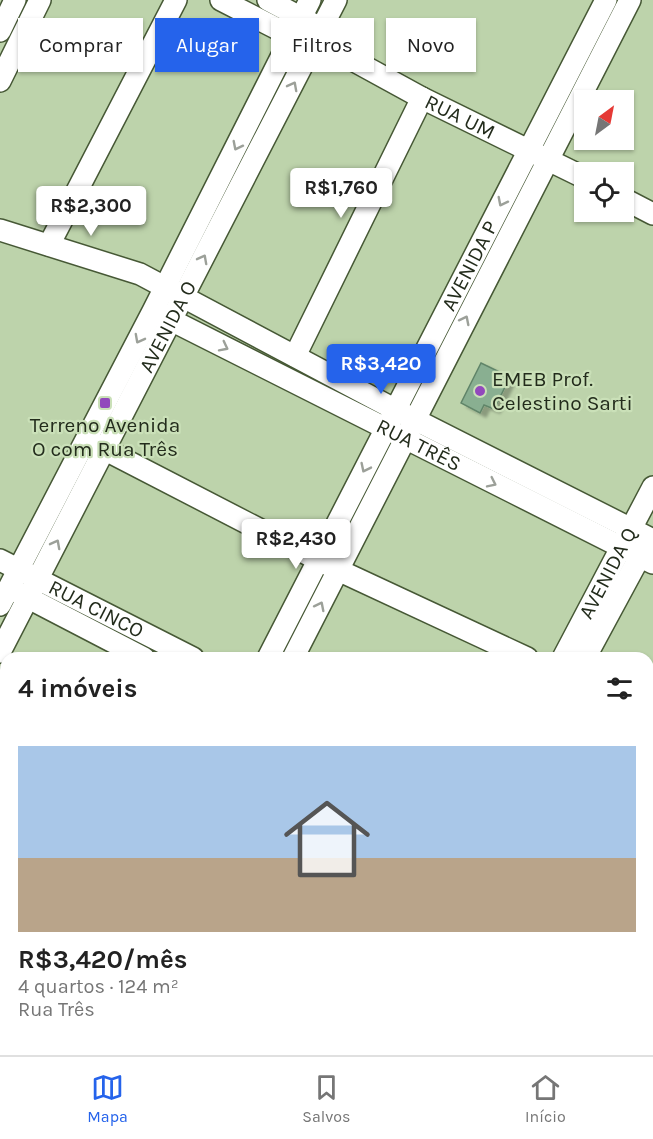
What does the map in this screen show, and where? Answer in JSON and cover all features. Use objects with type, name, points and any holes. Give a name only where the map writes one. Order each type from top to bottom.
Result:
[{"type":"street","points":[[0,31],[15,0]]},
{"type":"street","points":[[0,81],[40,0]]},
{"type":"street","points":[[49,245],[176,0]]},
{"type":"street","name":"RUA UM","points":[[221,0],[271,25]]},
{"type":"street","name":"RUA UM","points":[[268,0],[306,8]]},
{"type":"street","name":"AVENIDA O","points":[[327,18],[336,0]]},
{"type":"street","name":"AVENIDA P","points":[[271,652],[284,627],[329,565],[405,440],[405,415],[529,150],[615,7]]},
{"type":"street","name":"AVENIDA P","points":[[296,652],[304,638],[329,565],[385,429],[405,415],[548,159],[615,7]]},
{"type":"street","name":"AVENIDA O","points":[[9,594],[37,579],[105,450],[162,316],[275,72]]},
{"type":"street","name":"AVENIDA O","points":[[174,292],[298,72]]},
{"type":"street","name":"RUA UM","points":[[374,72],[422,98],[574,172]]},
{"type":"street","points":[[295,356],[422,98]]},
{"type":"street","points":[[634,204],[653,214]]},
{"type":"street","name":"RUA TRÊS","points":[[0,230],[124,268],[174,292],[643,544]]},
{"type":"street","name":"RUA TRÊS","points":[[162,316],[405,440],[643,544]]},
{"type":"street","name":"AVENIDA O","points":[[0,652],[9,594],[9,564],[162,316]]},
{"type":"street","points":[[86,440],[329,565],[513,652]]},
{"type":"street","name":"AVENIDA Q","points":[[588,652],[643,544],[653,487]]},
{"type":"street","name":"AVENIDA Q","points":[[567,652],[643,544]]},
{"type":"street","name":"RUA CINCO","points":[[9,564],[181,652]]},
{"type":"street","name":"RUA CINCO","points":[[9,594],[131,652]]},
{"type":"street","points":[[284,627],[304,638]]},
{"type":"building","points":[[481,363],[510,377],[494,409],[484,405],[480,413],[461,403]]},
{"type":"place","name":"EMEB Prof. Celestino Sarti","points":[[480,391]]},
{"type":"place","name":"Terreno Avenida O com Rua Três","points":[[105,403]]}]
